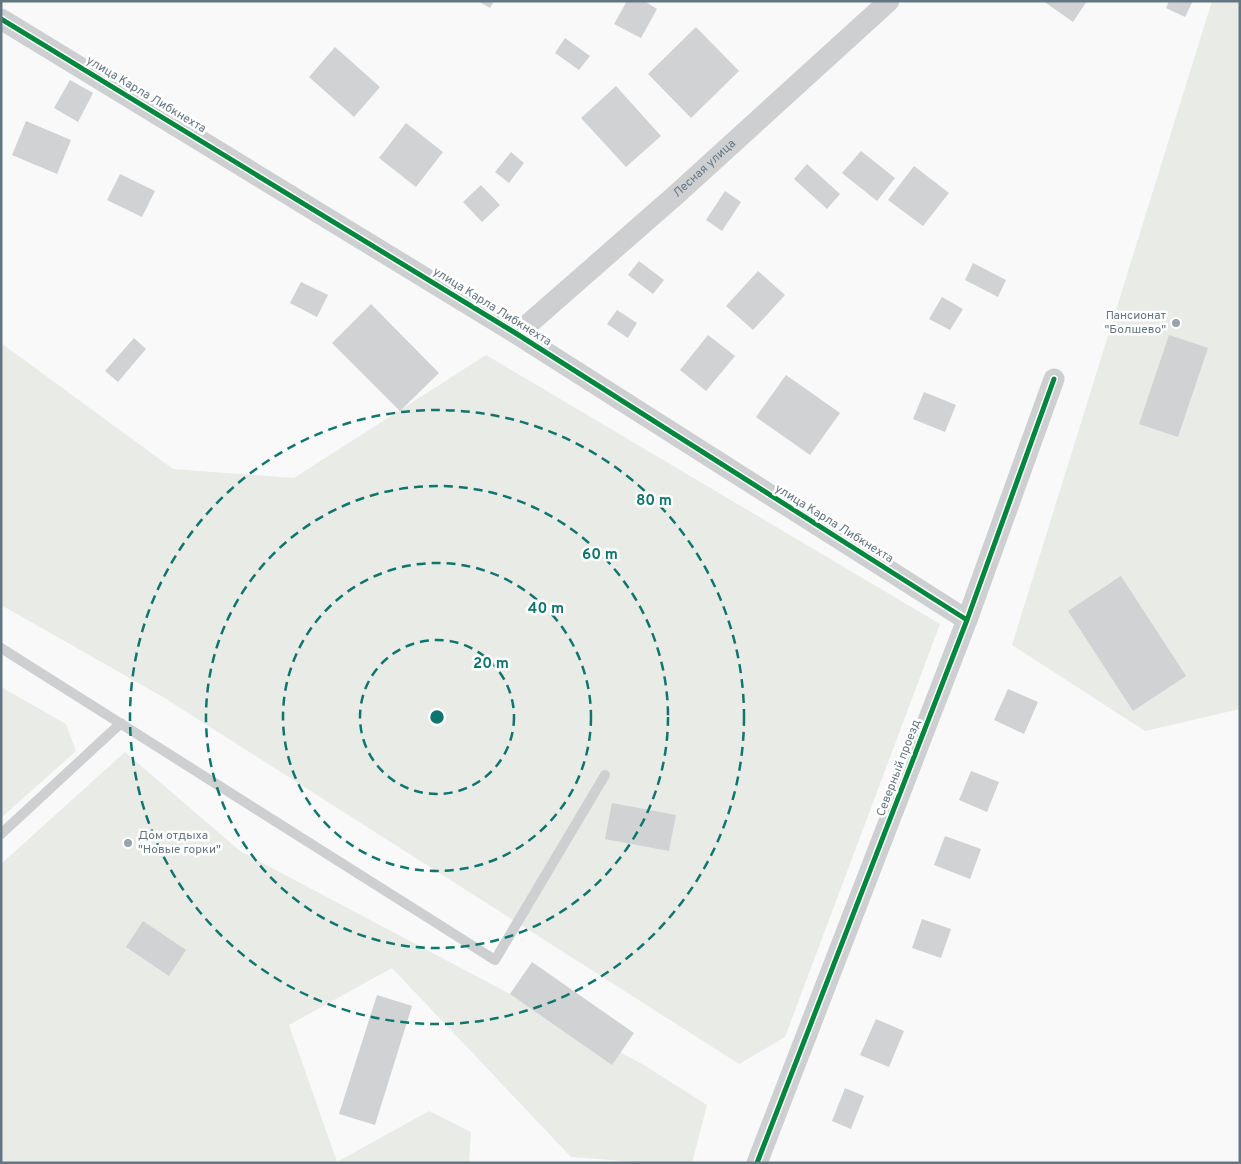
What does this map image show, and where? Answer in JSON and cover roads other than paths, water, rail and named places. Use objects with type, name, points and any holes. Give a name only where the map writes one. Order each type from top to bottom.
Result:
[{"type":"street","name":"Лесная улица","points":[[517,334],[678,193],[889,1]]},
{"type":"street","name":"улица Карла Либкнехта","points":[[1,19],[517,334],[967,620]]},
{"type":"street","name":"Северный проезд","points":[[757,1163],[967,620],[1054,379]]},
{"type":"lane","points":[[1,648],[495,960],[605,775]]},
{"type":"lane","points":[[1,834],[121,724]]},
{"type":"place","name":"Пансионат \"Болшево\"","points":[[1176,323]]},
{"type":"place","name":"Дом отдыха \"Новые горки\"","points":[[128,843]]}]
